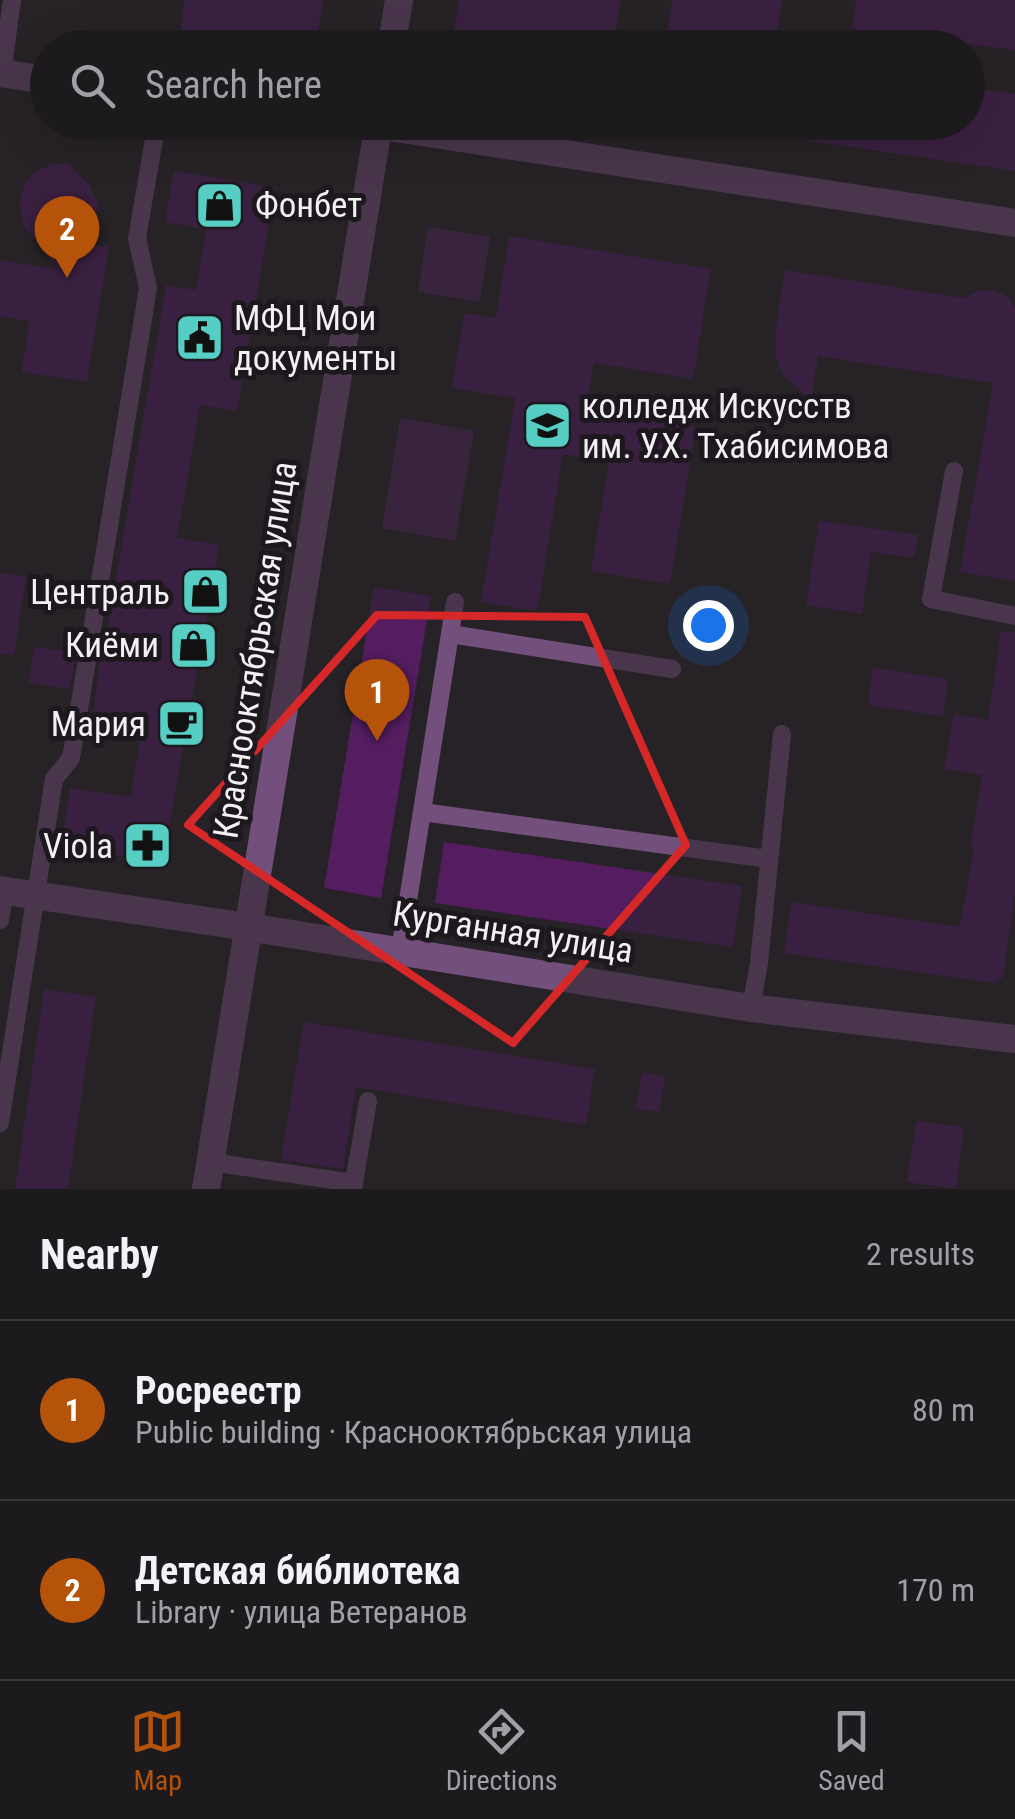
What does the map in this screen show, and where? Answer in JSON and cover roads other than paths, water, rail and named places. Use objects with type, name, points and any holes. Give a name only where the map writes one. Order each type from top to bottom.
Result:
[{"type":"street","points":[[394,30],[399,0]]},
{"type":"street","points":[[1,74],[30,78]]},
{"type":"street","name":"Краснооктябрьская улица","points":[[208,1176],[369,140]]},
{"type":"street","points":[[475,140],[1015,223]]},
{"type":"street","name":"Курганная улица","points":[[2,891],[751,1008],[1015,1038]]},
{"type":"lane","points":[[1,74],[12,0]]},
{"type":"lane","points":[[0,1123],[4,1076],[54,779],[72,758],[148,288],[137,238],[154,140]]},
{"type":"lane","points":[[954,472],[931,600],[1015,616]]},
{"type":"lane","points":[[400,951],[455,602]]},
{"type":"lane","points":[[450,634],[672,668]]},
{"type":"lane","points":[[751,1008],[759,964],[782,734]]},
{"type":"lane","points":[[422,812],[768,859]]},
{"type":"lane","points":[[0,920],[2,891]]},
{"type":"lane","points":[[208,1176],[353,1186],[368,1101]]},
{"type":"place","name":"Фонбет","points":[[220,205]]},
{"type":"place","name":"Детская библиотека","points":[[67,278]]},
{"type":"place","name":"МФЦ Мои документы","points":[[199,338]]},
{"type":"place","name":"колледж Искусств им. У.Х. Тхабисимова","points":[[547,426]]},
{"type":"place","name":"Централь","points":[[205,592]]},
{"type":"place","name":"Киёми","points":[[194,645]]},
{"type":"place","name":"Мария","points":[[181,724]]},
{"type":"place","name":"Росреестр","points":[[377,741]]},
{"type":"place","name":"Viola","points":[[148,846]]}]
